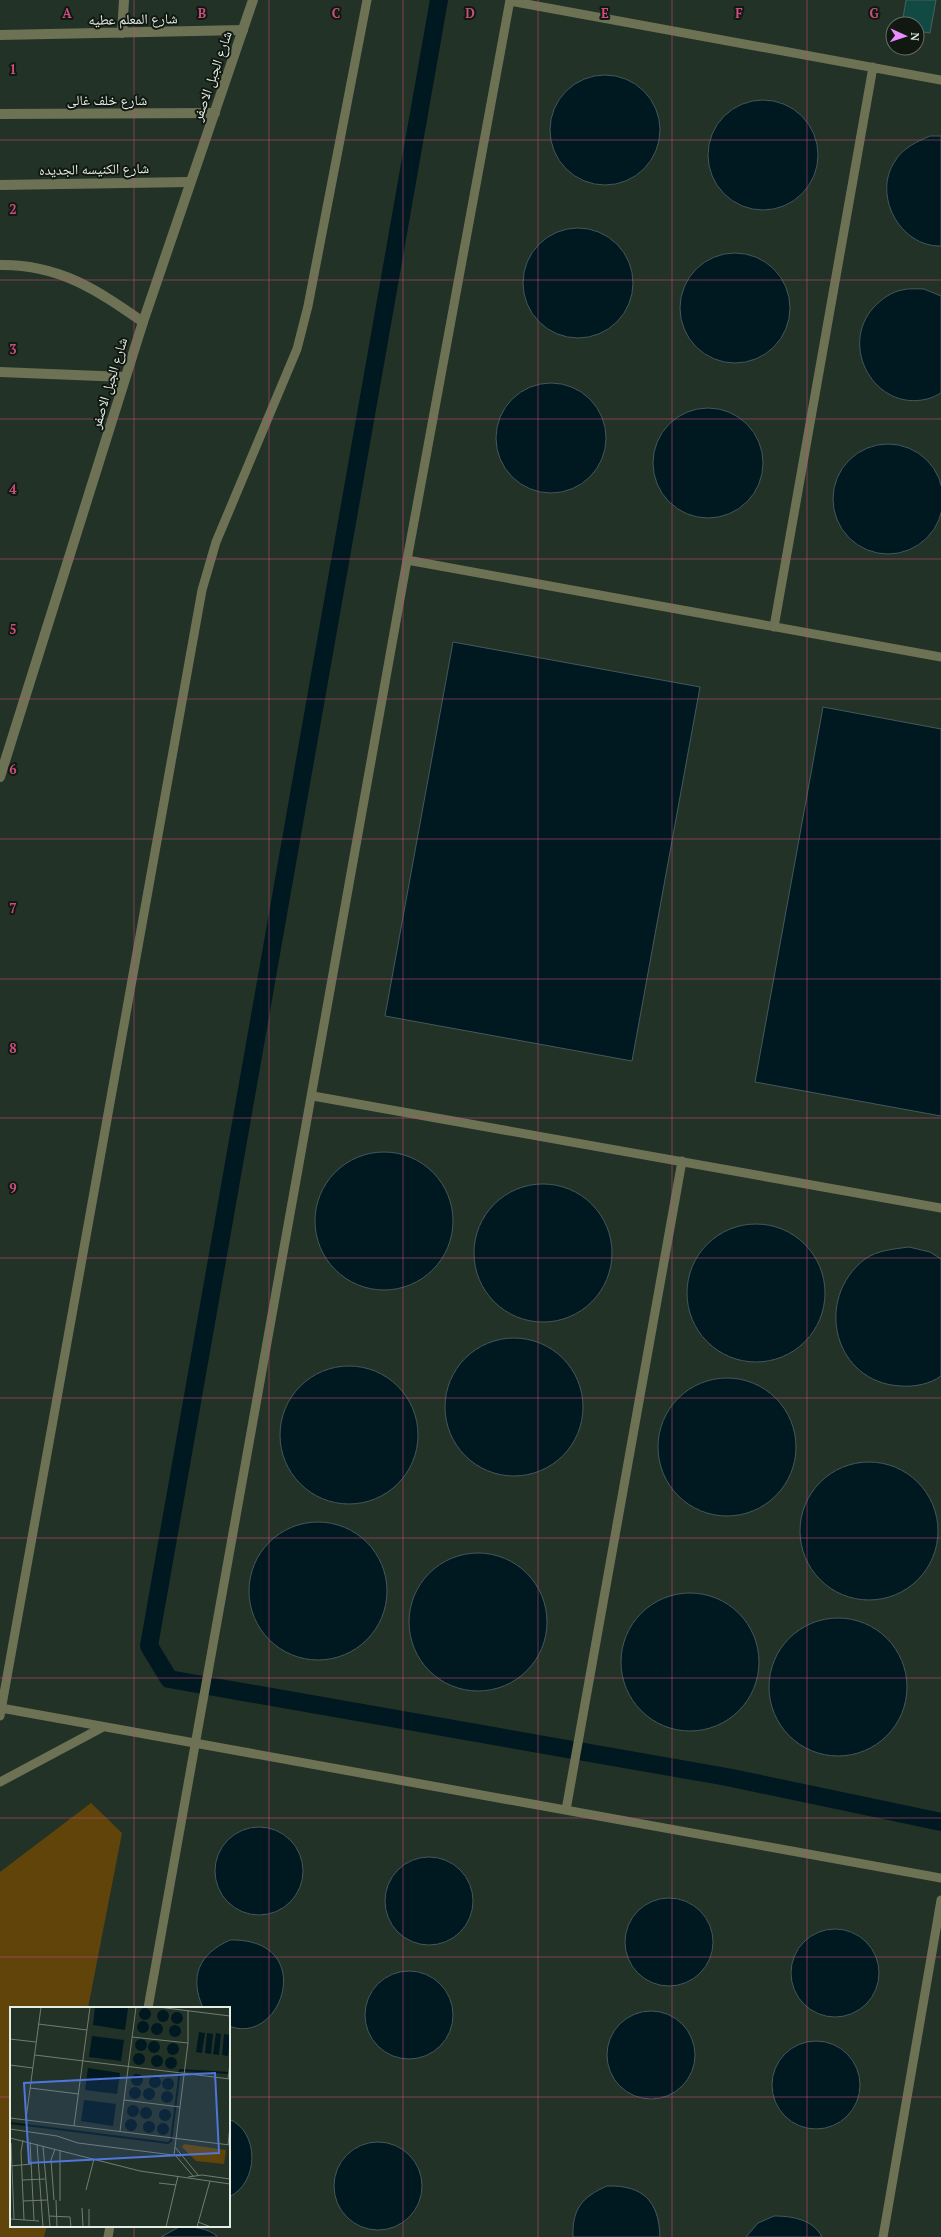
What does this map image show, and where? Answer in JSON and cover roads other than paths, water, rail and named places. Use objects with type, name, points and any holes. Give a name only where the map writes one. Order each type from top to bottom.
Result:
[{"type":"street","points":[[122,33],[124,0]]},
{"type":"street","name":"شارع الجبل الاصفر","points":[[0,777],[2,764],[125,377],[189,182],[215,113],[253,0]]},
{"type":"street","name":"شارع المعلم عطيه","points":[[0,35],[243,30]]},
{"type":"street","name":"شارع خلف غالى","points":[[0,114],[215,113]]},
{"type":"street","name":"شارع الكنيسه الجديده","points":[[0,184],[189,182]]},
{"type":"street","points":[[0,265],[42,268],[67,276],[100,292],[143,322]]},
{"type":"street","points":[[0,372],[125,377]]},
{"type":"lane","points":[[368,0],[308,306],[297,349],[216,542],[202,590],[0,1712],[103,1727],[196,1743],[941,1878]]},
{"type":"lane","points":[[148,2007],[313,1096],[407,560],[510,1],[941,80]]},
{"type":"lane","points":[[774,627],[873,67]]},
{"type":"lane","points":[[407,560],[941,657]]},
{"type":"lane","points":[[313,1096],[941,1208]]},
{"type":"lane","points":[[566,1810],[682,1161]]},
{"type":"lane","points":[[0,1782],[103,1727]]},
{"type":"lane","points":[[883,2237],[941,1900]]},
{"type":"lane","points":[[108,2237],[110,2227]]},
{"type":"water","points":[[605,75],[626,79],[636,84],[644,91],[651,99],[656,109],[660,130],[656,151],[651,161],[644,169],[636,176],[626,181],[605,185],[584,181],[574,176],[566,169],[559,161],[554,151],[550,130],[554,109],[559,99],[566,91],[574,84],[584,79]]},
{"type":"water","points":[[763,100],[784,104],[794,109],[802,116],[809,124],[814,134],[818,155],[814,176],[809,186],[802,194],[794,201],[784,206],[763,210],[742,206],[732,201],[724,194],[717,186],[712,176],[708,155],[712,134],[717,124],[724,116],[732,109],[742,104]]},
{"type":"water","points":[[930,136],[941,136],[941,246],[926,244],[913,238],[902,229],[894,217],[889,203],[887,189],[889,174],[898,156],[910,146]]},
{"type":"water","points":[[578,228],[599,232],[609,237],[617,244],[624,252],[629,262],[633,283],[629,304],[624,314],[617,322],[609,329],[599,334],[578,338],[557,334],[547,329],[539,322],[532,314],[527,304],[523,283],[527,262],[532,252],[539,244],[547,237],[557,232]]},
{"type":"water","points":[[735,253],[756,257],[766,262],[774,269],[781,277],[786,287],[790,308],[786,329],[781,339],[774,347],[766,354],[756,359],[735,363],[714,359],[704,354],[696,347],[689,339],[684,329],[680,308],[684,287],[689,277],[696,269],[704,262],[714,257]]},
{"type":"water","points":[[924,289],[941,296],[941,393],[927,399],[908,400],[892,396],[878,386],[868,372],[861,357],[860,340],[864,323],[874,307],[883,299],[894,292],[902,290]]},
{"type":"water","points":[[551,383],[572,387],[582,392],[590,399],[597,407],[602,417],[606,438],[602,459],[597,469],[590,477],[582,484],[572,489],[551,493],[530,489],[520,484],[512,477],[505,469],[500,459],[496,438],[500,417],[505,407],[512,399],[520,392],[530,387]]},
{"type":"water","points":[[708,408],[729,412],[739,417],[747,424],[754,432],[759,442],[763,463],[759,484],[754,494],[747,502],[739,509],[729,514],[708,518],[687,514],[677,509],[669,502],[662,494],[657,484],[653,463],[657,442],[662,432],[669,424],[677,417],[687,412]]},
{"type":"water","points":[[888,444],[909,448],[919,453],[927,460],[934,468],[942,488],[942,510],[939,520],[934,530],[927,538],[919,545],[909,550],[888,554],[867,550],[857,545],[849,538],[842,530],[837,520],[833,499],[837,478],[842,468],[849,460],[857,453],[867,448]]},
{"type":"water","points":[[453,642],[700,687],[632,1061],[385,1016]]},
{"type":"water","points":[[823,707],[941,729],[941,1116],[755,1082]]},
{"type":"water","points":[[391,1152],[417,1160],[433,1172],[442,1183],[448,1195],[452,1208],[452,1234],[448,1247],[442,1259],[433,1270],[422,1279],[410,1285],[391,1290],[377,1290],[358,1285],[346,1279],[335,1270],[326,1259],[316,1234],[315,1214],[320,1195],[326,1183],[335,1172],[346,1163],[371,1153]]},
{"type":"water","points":[[550,1184],[576,1192],[592,1204],[601,1215],[607,1227],[611,1240],[611,1266],[607,1279],[601,1291],[592,1302],[581,1311],[569,1317],[550,1322],[536,1322],[517,1317],[505,1311],[494,1302],[485,1291],[475,1266],[474,1246],[479,1227],[485,1215],[494,1204],[505,1195],[530,1185]]},
{"type":"water","points":[[763,1224],[789,1232],[805,1244],[814,1255],[820,1267],[824,1279],[824,1307],[820,1319],[814,1331],[805,1342],[794,1351],[782,1357],[770,1361],[749,1362],[730,1357],[718,1351],[707,1342],[698,1331],[688,1307],[687,1286],[692,1267],[698,1255],[707,1244],[718,1235],[742,1225]]},
{"type":"water","points":[[909,1247],[930,1252],[941,1259],[941,1376],[922,1384],[901,1386],[878,1381],[860,1371],[846,1355],[838,1336],[836,1316],[839,1295],[849,1276],[865,1259],[892,1249]]},
{"type":"water","points":[[521,1338],[547,1346],[563,1358],[572,1369],[578,1381],[582,1393],[582,1421],[578,1433],[572,1445],[563,1456],[552,1465],[540,1471],[528,1475],[507,1476],[488,1471],[476,1465],[465,1456],[456,1445],[446,1421],[445,1400],[450,1381],[456,1369],[465,1358],[476,1349],[500,1339]]},
{"type":"water","points":[[356,1366],[382,1374],[393,1381],[403,1391],[413,1409],[417,1421],[417,1449],[410,1468],[403,1479],[393,1489],[382,1496],[363,1503],[342,1504],[316,1496],[305,1489],[295,1479],[288,1468],[281,1449],[280,1428],[288,1402],[295,1391],[305,1381],[316,1374],[335,1367]]},
{"type":"water","points":[[734,1378],[760,1386],[776,1398],[785,1409],[791,1421],[795,1434],[795,1460],[791,1473],[785,1485],[776,1496],[765,1505],[753,1511],[734,1516],[720,1516],[701,1511],[689,1505],[678,1496],[669,1485],[659,1460],[658,1440],[663,1421],[669,1409],[678,1398],[689,1389],[714,1379]]},
{"type":"water","points":[[876,1462],[902,1470],[918,1482],[927,1493],[933,1505],[937,1518],[937,1544],[933,1557],[927,1569],[918,1580],[907,1589],[895,1595],[876,1600],[862,1600],[843,1595],[831,1589],[820,1580],[811,1569],[801,1544],[800,1524],[805,1505],[811,1493],[820,1482],[831,1473],[856,1463]]},
{"type":"water","points":[[325,1522],[351,1530],[362,1537],[372,1547],[382,1565],[386,1577],[386,1605],[379,1624],[372,1635],[362,1645],[351,1652],[332,1659],[311,1660],[285,1652],[274,1645],[264,1635],[257,1624],[250,1605],[249,1584],[257,1558],[264,1547],[274,1537],[285,1530],[304,1523]]},
{"type":"water","points":[[485,1553],[511,1561],[527,1573],[536,1584],[542,1596],[546,1609],[546,1635],[542,1648],[536,1660],[527,1671],[516,1680],[504,1686],[485,1691],[471,1691],[452,1686],[440,1680],[429,1671],[420,1660],[410,1635],[409,1615],[414,1596],[420,1584],[429,1573],[440,1564],[465,1554]]},
{"type":"water","points":[[697,1593],[723,1601],[739,1613],[748,1624],[754,1636],[758,1649],[758,1675],[754,1688],[748,1700],[739,1711],[728,1720],[716,1726],[697,1731],[683,1731],[664,1726],[652,1720],[641,1711],[632,1700],[622,1675],[621,1655],[626,1636],[632,1624],[641,1613],[652,1604],[677,1594]]},
{"type":"water","points":[[845,1618],[871,1626],[887,1638],[896,1649],[902,1661],[906,1673],[906,1701],[902,1713],[896,1725],[887,1736],[876,1745],[864,1751],[852,1755],[831,1756],[812,1751],[800,1745],[789,1736],[780,1725],[770,1701],[769,1680],[774,1661],[780,1649],[789,1638],[800,1629],[824,1619]]},
{"type":"water","points":[[259,1827],[276,1830],[290,1840],[300,1854],[303,1871],[300,1888],[290,1902],[276,1912],[259,1915],[242,1912],[228,1902],[218,1888],[215,1871],[218,1854],[228,1840],[242,1830]]},
{"type":"water","points":[[429,1857],[446,1860],[460,1870],[470,1884],[473,1901],[470,1918],[460,1932],[446,1942],[429,1945],[412,1942],[398,1932],[388,1918],[385,1901],[388,1884],[398,1870],[412,1860]]},
{"type":"water","points":[[669,1898],[686,1901],[700,1911],[710,1925],[713,1942],[710,1959],[700,1973],[686,1983],[669,1986],[652,1983],[638,1973],[628,1959],[625,1942],[628,1925],[638,1911],[652,1901]]},
{"type":"water","points":[[835,1929],[852,1932],[866,1942],[876,1956],[879,1973],[876,1990],[866,2004],[852,2014],[835,2017],[818,2014],[804,2004],[794,1990],[791,1973],[794,1956],[804,1942],[818,1932]]},
{"type":"water","points":[[230,1940],[257,1944],[275,1956],[283,1972],[283,1990],[276,2007],[264,2021],[248,2028],[230,2026],[230,2007],[203,2007],[197,1986],[197,1976],[204,1959],[219,1946]]},
{"type":"water","points":[[409,1971],[426,1974],[440,1984],[450,1998],[453,2015],[450,2032],[440,2046],[426,2056],[409,2059],[392,2056],[378,2046],[368,2032],[365,2015],[368,1998],[378,1984],[392,1974]]},
{"type":"water","points":[[651,2011],[668,2014],[682,2024],[692,2038],[695,2055],[692,2072],[682,2086],[668,2096],[651,2099],[634,2096],[620,2086],[610,2072],[607,2055],[610,2038],[620,2024],[634,2014]]},
{"type":"water","points":[[816,2041],[833,2044],[847,2054],[857,2068],[860,2085],[857,2102],[847,2116],[833,2126],[816,2129],[799,2126],[785,2116],[775,2102],[772,2085],[775,2068],[785,2054],[799,2044]]},
{"type":"water","points":[[230,2120],[239,2126],[246,2135],[251,2146],[252,2158],[250,2170],[246,2181],[239,2190],[230,2196]]},
{"type":"water","points":[[378,2142],[395,2145],[409,2155],[419,2169],[422,2186],[419,2203],[409,2217],[395,2227],[378,2230],[361,2227],[347,2217],[337,2203],[334,2186],[337,2169],[347,2155],[361,2145]]},
{"type":"water","points":[[607,2186],[630,2188],[647,2198],[656,2214],[659,2224],[660,2237],[573,2237],[574,2219],[580,2205],[598,2190]]},
{"type":"water","points":[[774,2216],[794,2218],[807,2222],[818,2231],[822,2237],[746,2237],[758,2223]]},
{"type":"water","points":[[179,2227],[205,2229],[218,2237],[161,2237]]},
{"type":"waterway","points":[[439,0],[149,1646],[169,1679],[727,1777],[941,1822]]}]
